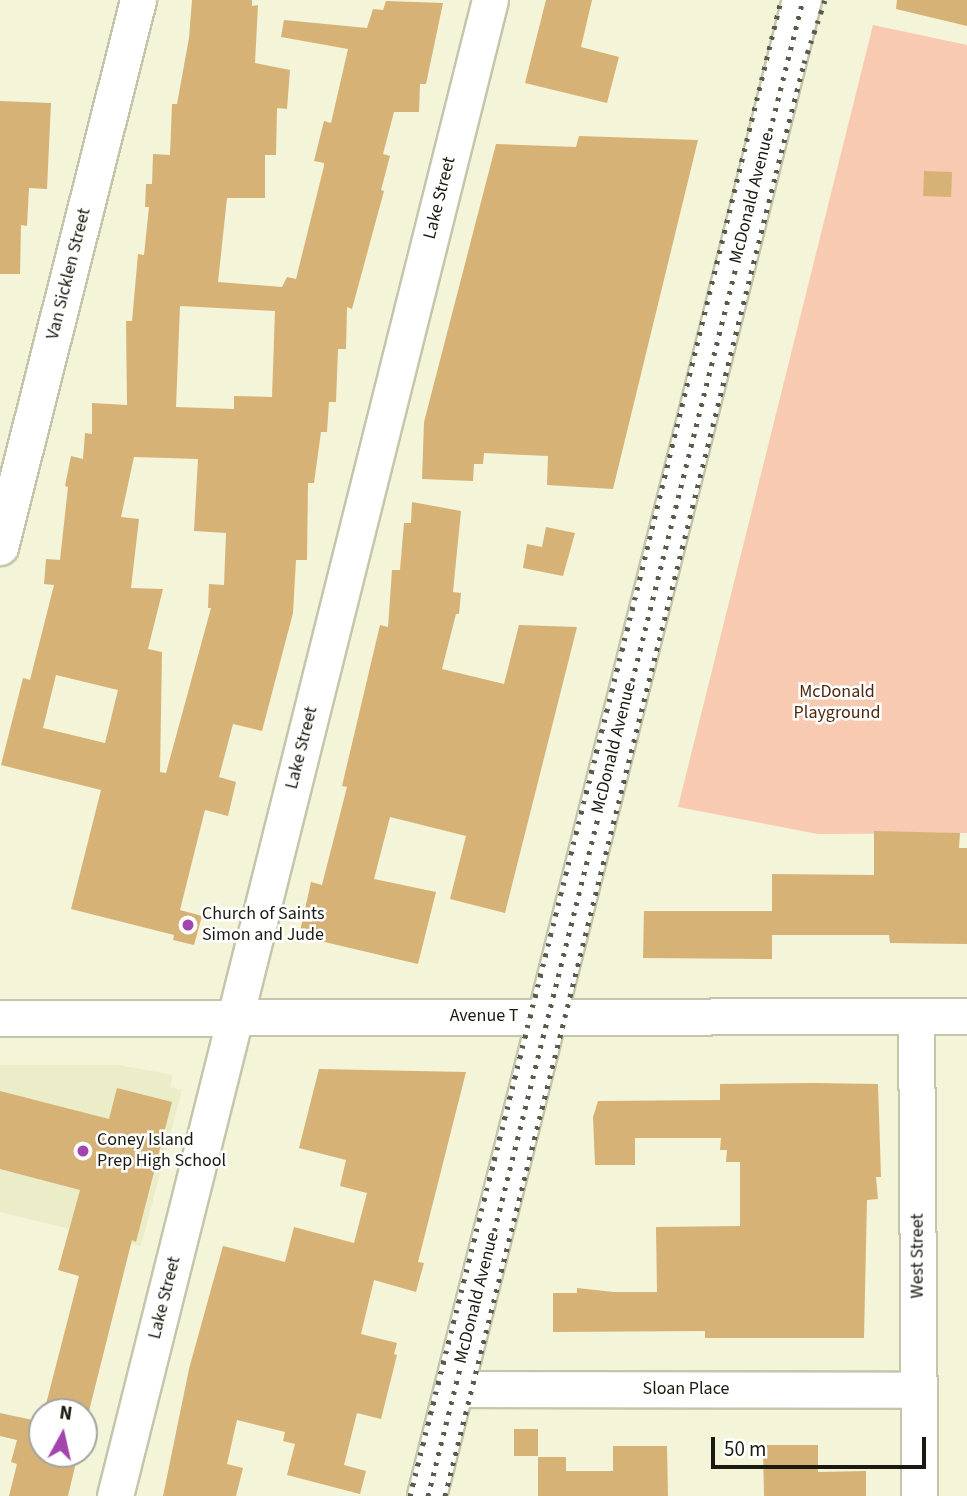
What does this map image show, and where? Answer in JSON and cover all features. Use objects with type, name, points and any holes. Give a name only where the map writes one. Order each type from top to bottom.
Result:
[{"type":"main road","name":"McDonald Avenue","points":[[427,1496],[802,0]]},
{"type":"street","name":"Van Sicklen Street","points":[[0,547],[138,0]]},
{"type":"street","name":"Lake Street","points":[[115,1496],[490,0]]},
{"type":"street","name":"West Street","points":[[916,1016],[919,1496]]},
{"type":"street","name":"Avenue T","points":[[0,1017],[967,1016]]},
{"type":"street","name":"Sloan Place","points":[[454,1389],[919,1390]]},
{"type":"shaded area","name":"Coney Island Prep High School","points":[[0,1065],[118,1065],[173,1075],[170,1087],[182,1090],[141,1246],[0,1212]]},
{"type":"green space","name":"McDonald Playground","points":[[873,25],[967,45],[967,833],[818,834],[678,807]]},
{"type":"building","points":[[192,0],[252,0],[252,6],[258,5],[255,63],[290,70],[287,109],[277,108],[276,155],[265,155],[265,198],[227,198],[218,282],[282,287],[287,277],[296,279],[324,166],[324,163],[314,161],[324,121],[331,123],[348,49],[281,37],[284,20],[367,28],[373,9],[383,10],[386,1],[443,3],[426,84],[420,84],[419,112],[394,112],[383,154],[390,156],[381,190],[384,191],[352,309],[347,307],[346,349],[338,349],[336,402],[329,402],[327,432],[321,432],[314,483],[308,483],[307,560],[296,560],[293,613],[262,731],[233,724],[219,777],[236,782],[228,816],[205,810],[180,910],[202,916],[194,945],[173,940],[174,935],[71,909],[101,790],[1,765],[23,678],[30,680],[54,585],[44,584],[46,559],[60,560],[68,487],[65,486],[71,456],[83,459],[85,433],[92,434],[92,403],[127,405],[126,321],[132,321],[138,254],[144,255],[149,207],[145,207],[146,184],[152,184],[153,154],[170,155],[172,104],[177,104],[189,38]],"holes":[[[180,306],[275,311],[272,397],[234,396],[234,409],[176,407]],[[134,457],[198,459],[194,531],[226,533],[224,585],[209,584],[208,608],[211,608],[166,773],[160,772],[162,652],[148,649],[163,589],[131,588],[139,519],[121,517]],[[56,675],[118,690],[105,743],[43,728]]]},
{"type":"building","points":[[546,0],[592,0],[581,47],[619,57],[607,103],[525,83]]},
{"type":"building","points":[[897,0],[967,0],[967,26],[896,9]]},
{"type":"building","points":[[0,101],[51,103],[47,189],[29,188],[27,226],[21,225],[20,274],[0,274]]},
{"type":"building","points":[[579,136],[698,140],[613,489],[547,485],[548,456],[484,453],[483,464],[474,464],[473,481],[422,479],[424,422],[496,144],[576,147]]},
{"type":"building","points":[[924,171],[952,172],[951,197],[923,196]]},
{"type":"building","points":[[412,502],[461,511],[453,592],[461,593],[459,614],[456,614],[442,669],[504,684],[519,625],[577,627],[505,913],[450,899],[466,836],[390,817],[374,879],[436,892],[418,964],[299,936],[311,882],[322,885],[347,787],[342,786],[380,625],[388,627],[392,570],[400,570],[404,523],[411,523]]},
{"type":"building","points":[[546,527],[575,533],[563,576],[523,568],[527,544],[542,547]]},
{"type":"building","points":[[874,831],[960,833],[959,848],[967,848],[967,944],[890,943],[889,935],[772,935],[772,959],[643,958],[644,911],[772,911],[772,874],[874,875]]},
{"type":"building","points":[[319,1069],[466,1072],[418,1262],[424,1263],[416,1292],[374,1280],[361,1334],[397,1343],[394,1354],[397,1355],[381,1419],[357,1413],[344,1465],[366,1471],[360,1494],[287,1475],[295,1444],[283,1441],[285,1432],[237,1420],[227,1464],[243,1468],[236,1496],[163,1496],[189,1369],[223,1246],[285,1262],[294,1227],[354,1243],[367,1193],[340,1186],[346,1160],[299,1148]]},
{"type":"building","points":[[720,1084],[878,1084],[881,1177],[876,1177],[878,1199],[867,1200],[864,1338],[705,1338],[705,1331],[553,1332],[553,1293],[577,1293],[577,1288],[614,1292],[657,1292],[656,1227],[740,1226],[740,1162],[726,1162],[727,1150],[720,1150],[721,1138],[635,1138],[635,1165],[595,1165],[593,1117],[598,1101],[720,1100]]},
{"type":"building","name":"Coney Island Prep High School","points":[[117,1088],[172,1102],[136,1242],[132,1240],[92,1398],[48,1398],[79,1276],[58,1270],[80,1190],[0,1169],[0,1091],[109,1119]]},
{"type":"building","points":[[0,1413],[28,1419],[28,1468],[75,1468],[68,1496],[9,1496],[17,1464],[11,1462],[17,1440],[0,1436]]},
{"type":"building","points":[[514,1429],[538,1429],[538,1456],[514,1456]]},
{"type":"building","points":[[763,1445],[818,1445],[818,1472],[866,1471],[866,1496],[764,1496]]},
{"type":"building","points":[[613,1446],[667,1446],[668,1496],[538,1496],[538,1457],[566,1457],[566,1471],[613,1471]]},
{"type":"railway","points":[[410,1496],[637,590],[781,0]]},
{"type":"railway","points":[[428,1496],[803,0]]},
{"type":"railway","points":[[445,1496],[776,173],[804,63],[825,0]]},
{"type":"place","name":"Church of Saints Simon and Jude","points":[[188,925]]},
{"type":"place","name":"Coney Island Prep High School","points":[[83,1151]]}]
